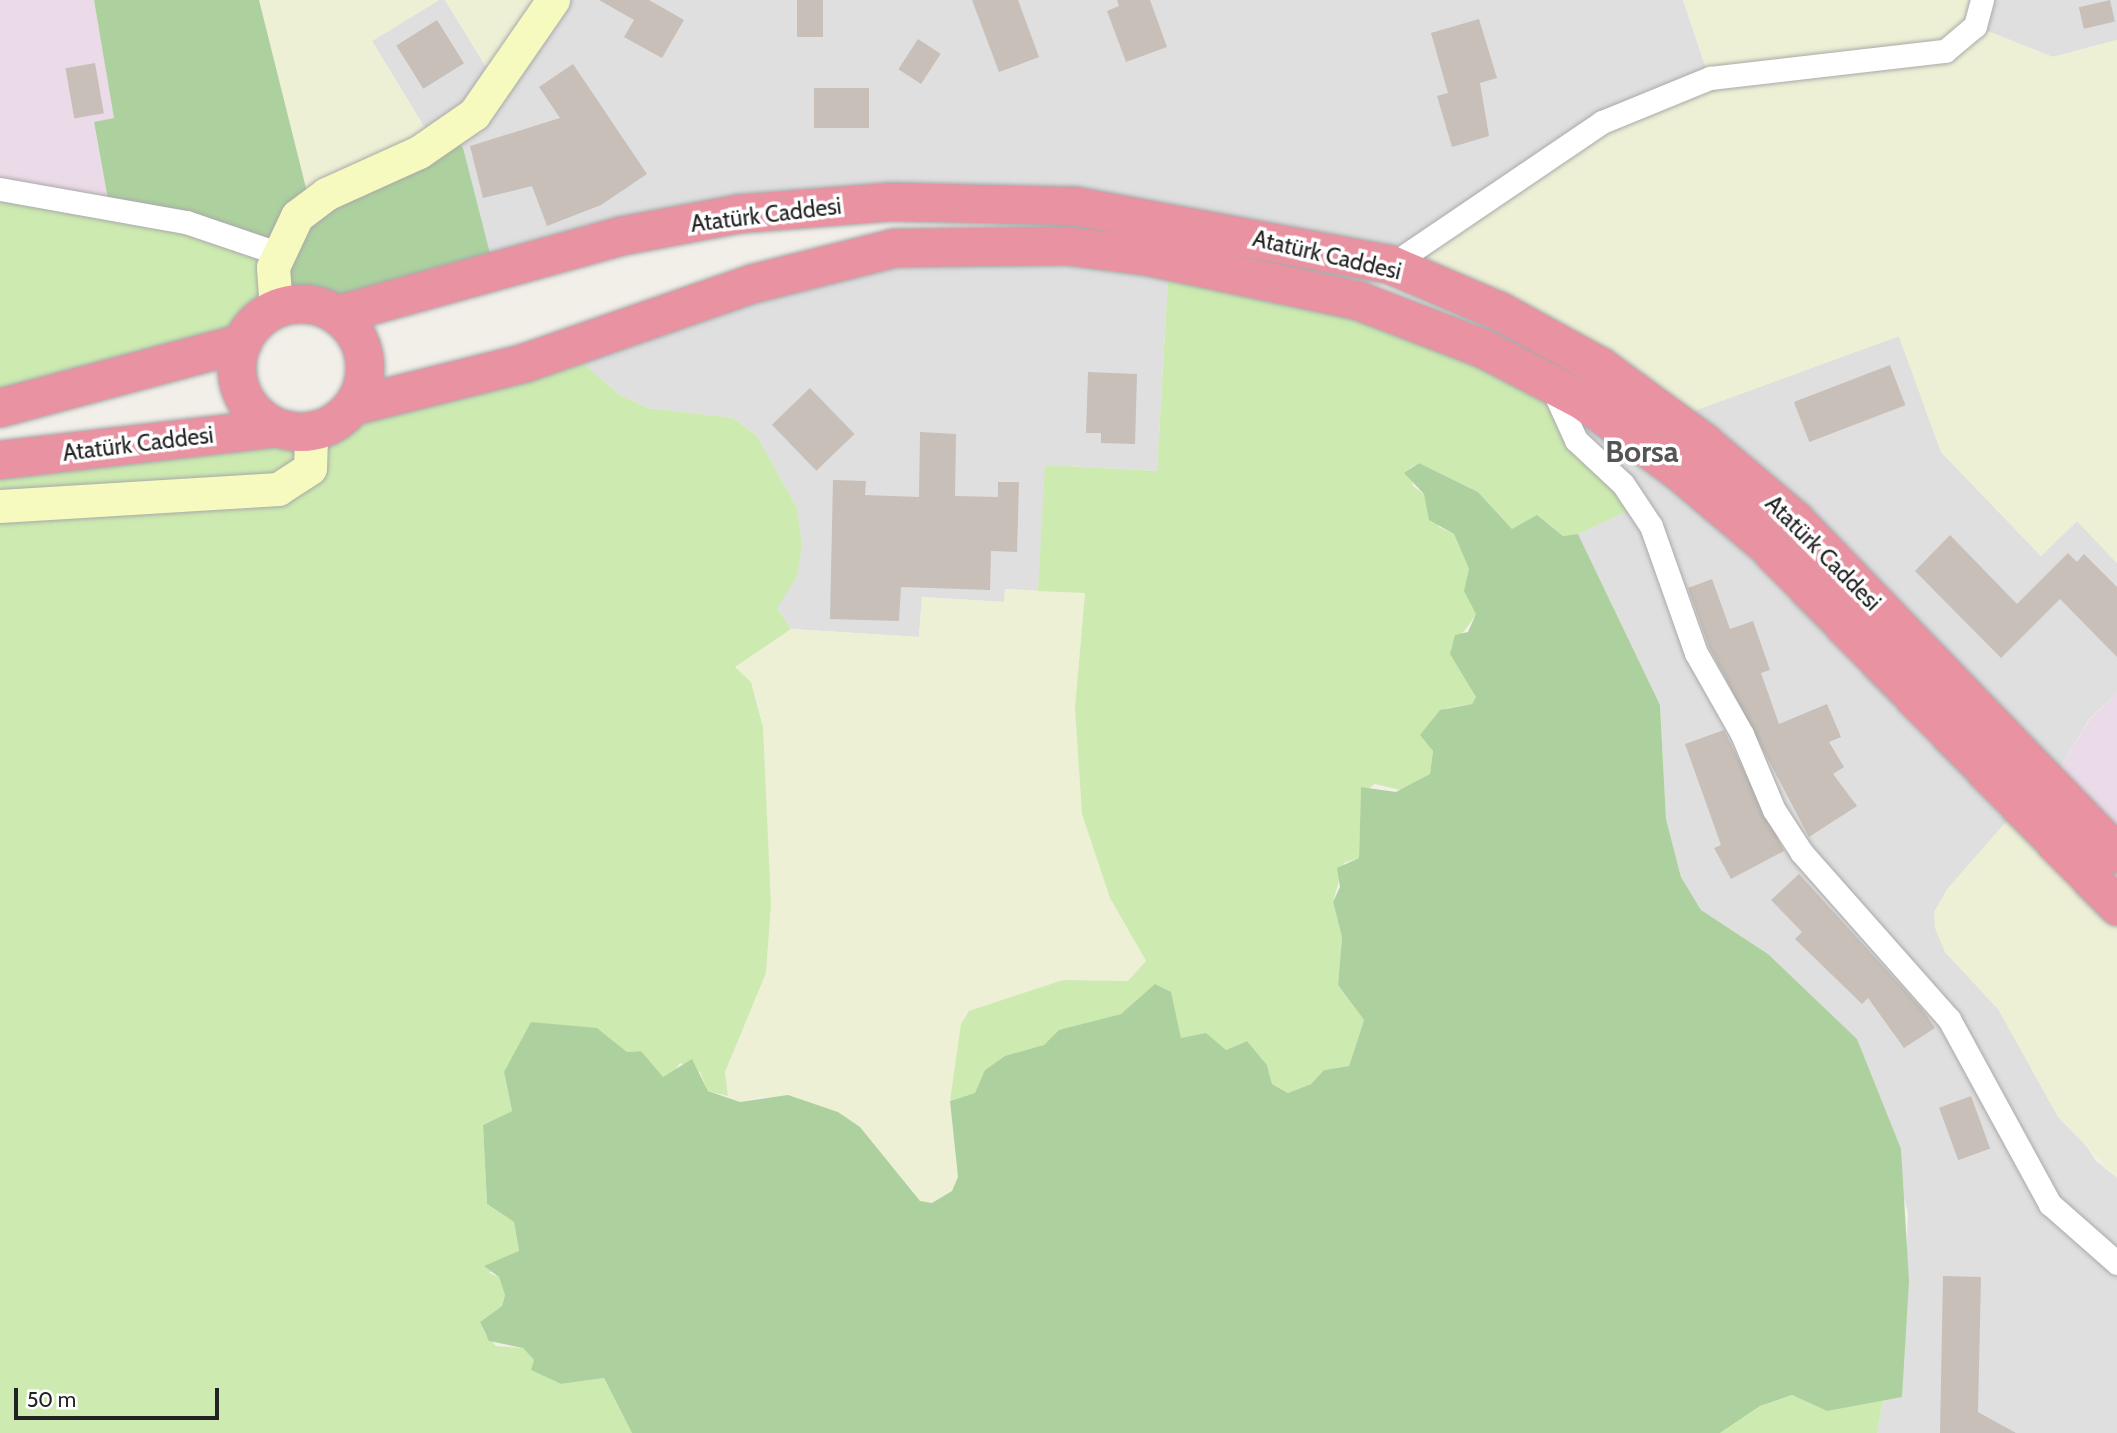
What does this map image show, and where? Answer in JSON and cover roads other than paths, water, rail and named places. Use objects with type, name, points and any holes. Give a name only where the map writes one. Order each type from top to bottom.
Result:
[{"type":"highway","name":"Atatürk Caddesi","points":[[337,315],[622,236],[738,214],[892,202],[1074,206],[1391,265],[1499,312],[1601,367],[1703,442],[1795,520],[2117,854]]},
{"type":"highway","name":"Atatürk Caddesi","points":[[0,460],[332,424],[354,405],[567,351],[829,261],[895,248],[984,243],[1146,256],[1359,301],[1484,349],[1550,383],[1680,472],[1766,545],[2117,906]]},
{"type":"highway","points":[[0,408],[242,344],[276,309],[301,303],[337,315],[355,333],[364,356],[364,381],[354,405]]},
{"type":"highway","points":[[242,344],[237,368],[242,393],[293,430]]},
{"type":"street","points":[[276,309],[277,253],[310,205],[419,152],[474,114],[553,0]]},
{"type":"street","points":[[1391,265],[1602,122],[1710,78],[1945,51],[1975,26],[1982,0]]},
{"type":"street","points":[[0,189],[186,222],[277,253]]},
{"type":"street","points":[[1550,383],[1576,440],[1623,484],[1651,526],[1696,653],[1742,734],[1774,810],[1802,853],[1949,1019],[2050,1204],[2117,1263]]},
{"type":"street","points":[[0,506],[278,489],[310,468],[293,430]]},
{"type":"district","name":"Borsa","points":[[1642,452]]}]
